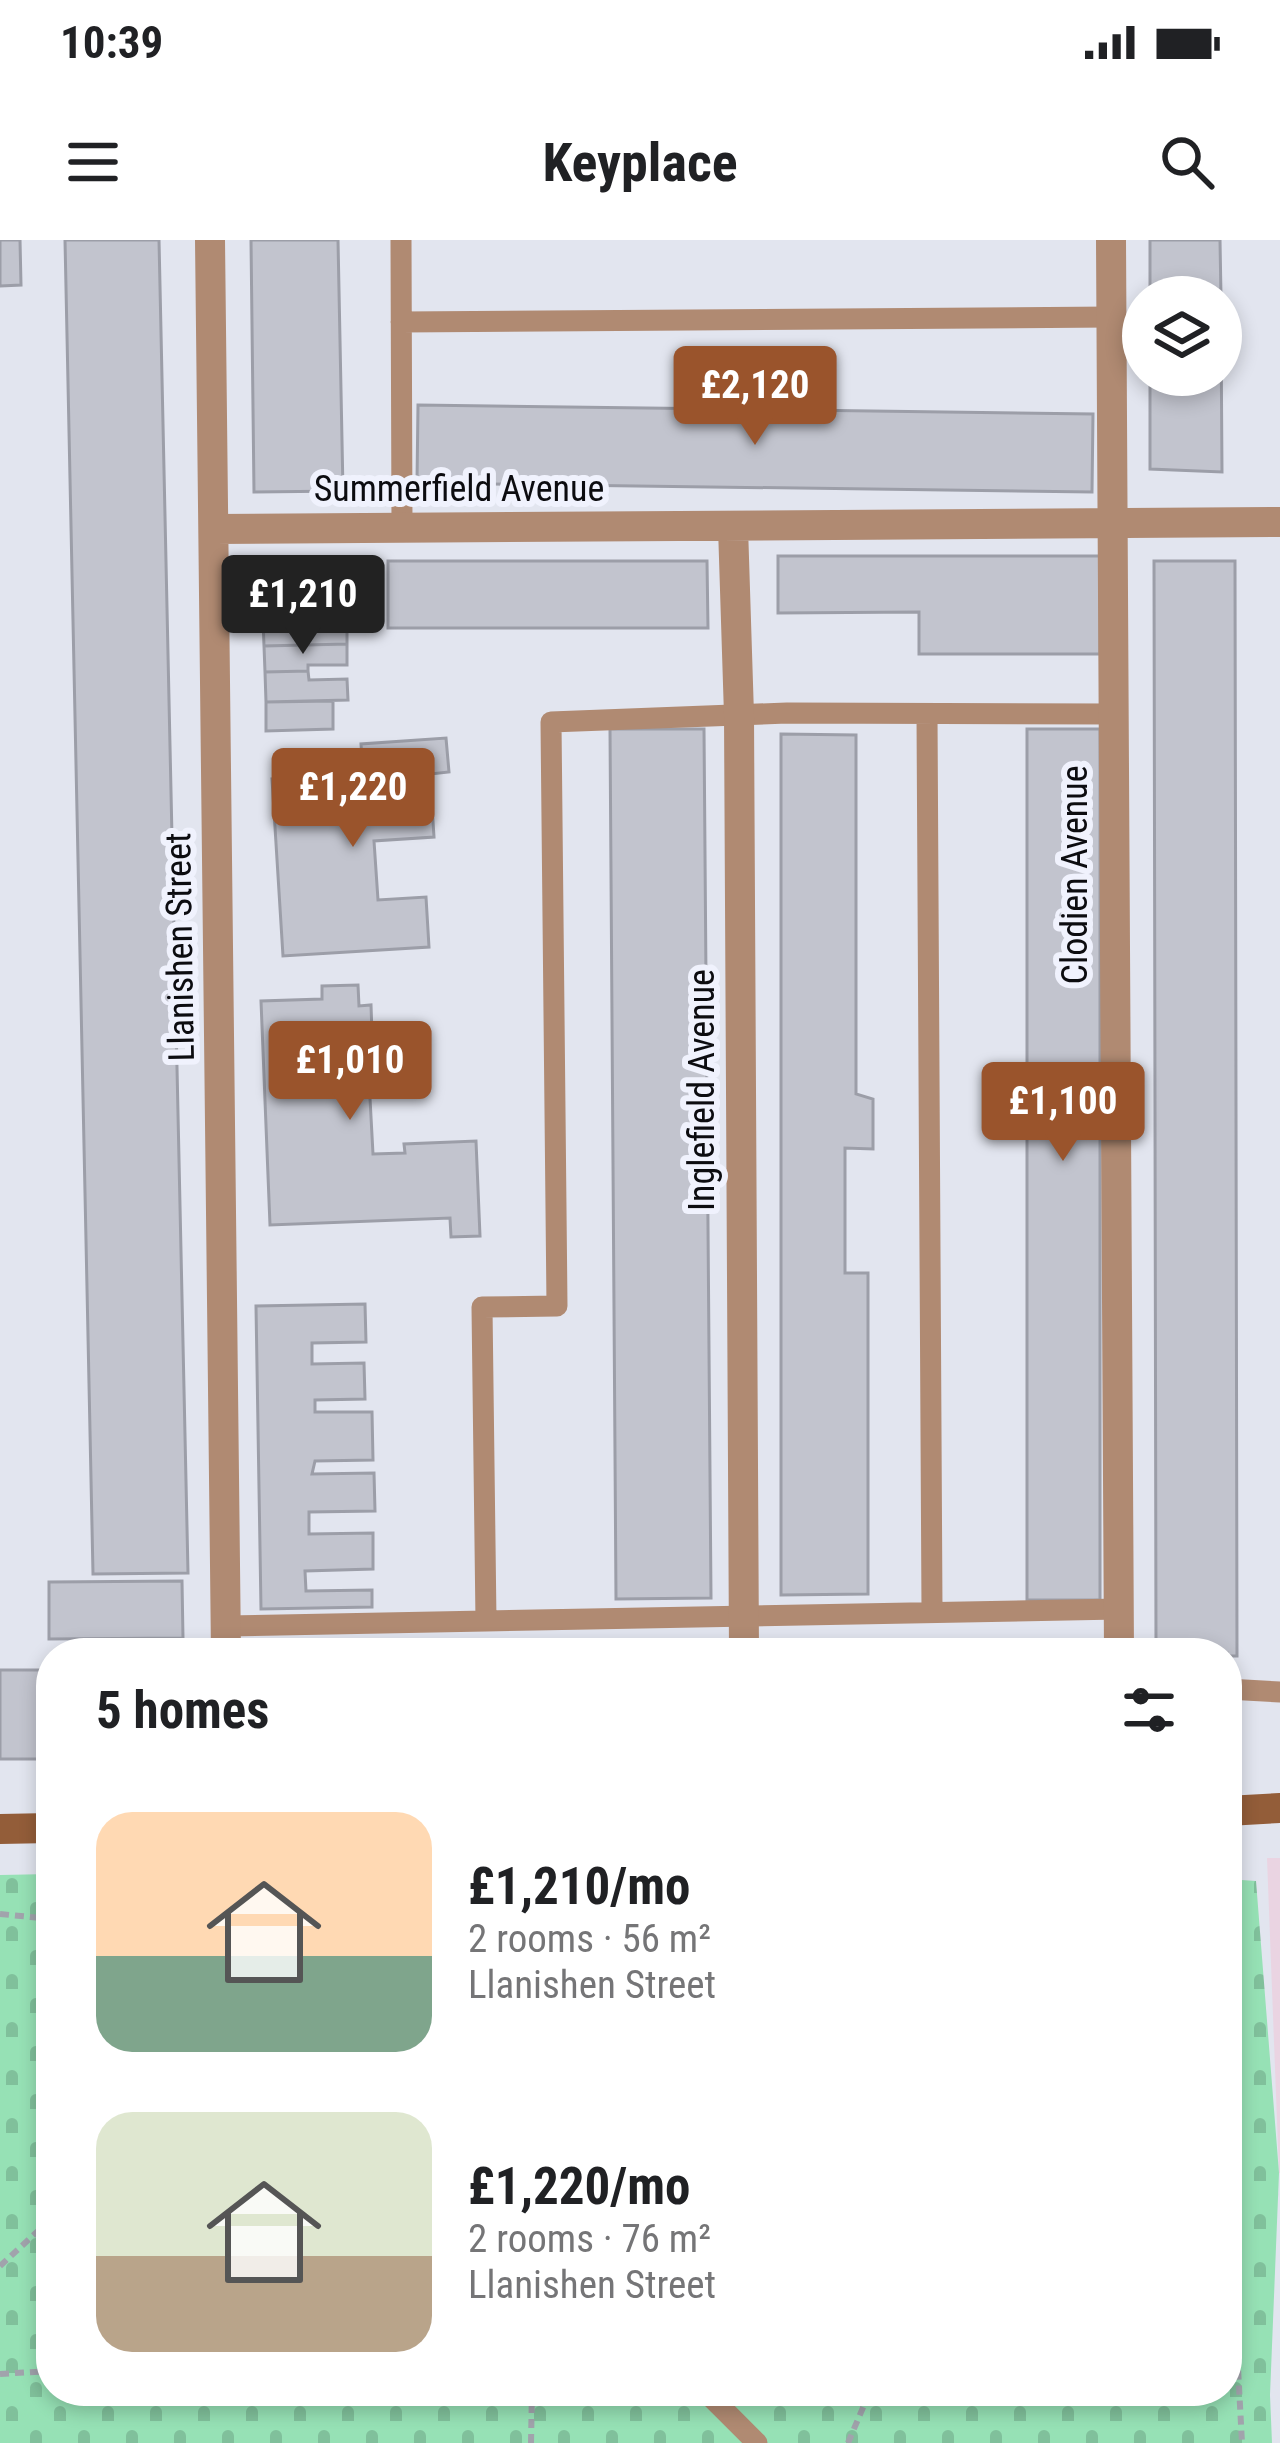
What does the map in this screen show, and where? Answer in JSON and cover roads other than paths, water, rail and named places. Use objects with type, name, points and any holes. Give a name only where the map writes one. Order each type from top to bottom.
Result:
[{"type":"street","name":"Llanishen Street","points":[[210,240],[226,1638]]},
{"type":"street","name":"Clodien Avenue","points":[[1112,240],[1119,1638]]},
{"type":"street","name":"Summerfield Avenue","points":[[214,529],[1280,522]]},
{"type":"street","name":"Inglefield Avenue","points":[[733,527],[739,715],[744,1638]]},
{"type":"street","points":[[1242,1810],[1280,1808]]},
{"type":"street","points":[[0,1829],[36,1828]]},
{"type":"lane","points":[[400,240],[402,527]]},
{"type":"lane","points":[[401,322],[1112,317]]},
{"type":"lane","points":[[927,714],[932,1611]]},
{"type":"lane","points":[[485,1621],[482,1307],[557,1306],[551,722],[739,715],[1112,714]]},
{"type":"lane","points":[[253,1638],[485,1621],[1119,1609]]},
{"type":"lane","points":[[1242,1690],[1280,1693]]},
{"type":"lane","points":[[720,2406],[757,2443]]}]
